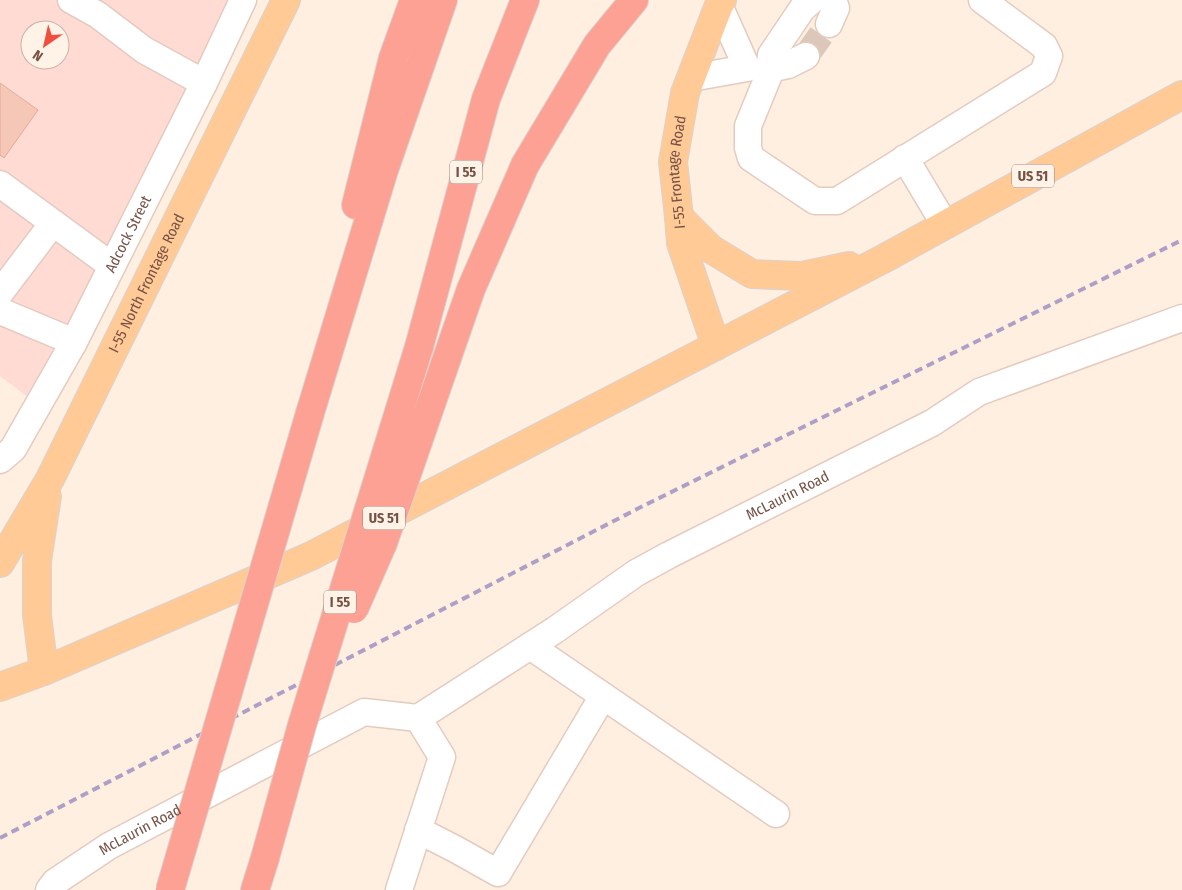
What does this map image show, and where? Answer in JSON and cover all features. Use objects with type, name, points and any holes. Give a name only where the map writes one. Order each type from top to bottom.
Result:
[{"type":"highway","points":[[314,401],[360,186],[393,58],[414,0]]},
{"type":"highway","points":[[170,890],[384,170],[443,0]]},
{"type":"highway","name":"I 55","points":[[255,890],[302,725],[419,347],[486,100],[525,0]]},
{"type":"highway","points":[[302,725],[383,543],[470,289],[525,165],[597,45],[634,0]]},
{"type":"main road","name":"I-55 North Frontage Road","points":[[0,563],[50,479],[286,0]]},
{"type":"main road","name":"I-55 Frontage Road","points":[[716,346],[681,243],[673,162],[685,93],[721,3]]},
{"type":"main road","name":"US 51","points":[[0,687],[44,671],[312,556],[885,258],[1182,95]]},
{"type":"main road","points":[[679,217],[711,249],[752,274],[802,276],[885,258]]},
{"type":"main road","points":[[44,671],[37,615],[37,561],[50,479]]},
{"type":"street","points":[[71,0],[102,7],[144,50],[204,83]]},
{"type":"street","name":"Adcock Street","points":[[0,460],[13,448],[74,342],[204,83],[243,0]]},
{"type":"street","points":[[812,0],[802,9],[761,71],[748,126],[748,148],[751,158],[815,201],[837,201],[1043,73],[1049,56],[1044,46],[982,0]]},
{"type":"street","points":[[721,3],[761,71]]},
{"type":"street","points":[[691,78],[761,71],[788,65],[806,56]]},
{"type":"street","points":[[905,158],[945,225]]},
{"type":"street","points":[[0,184],[112,266]]},
{"type":"street","points":[[0,293],[54,223]]},
{"type":"street","points":[[0,311],[74,342]]},
{"type":"street","name":"McLaurin Road","points":[[49,890],[55,882],[109,846],[364,712],[418,718],[555,630],[636,573],[668,555],[932,423],[979,392],[1182,318]]},
{"type":"street","points":[[530,646],[776,814]]},
{"type":"street","points":[[418,830],[457,850],[495,882],[603,696]]},
{"type":"street","points":[[399,890],[442,757],[418,718]]},
{"type":"shaded area","points":[[0,0],[229,0],[32,400],[0,376]]},
{"type":"building","points":[[0,83],[38,110],[4,158],[0,155]]},
{"type":"tunnel","points":[[806,56],[829,24]]},
{"type":"railway","points":[[0,838],[637,509],[1182,240]]}]
